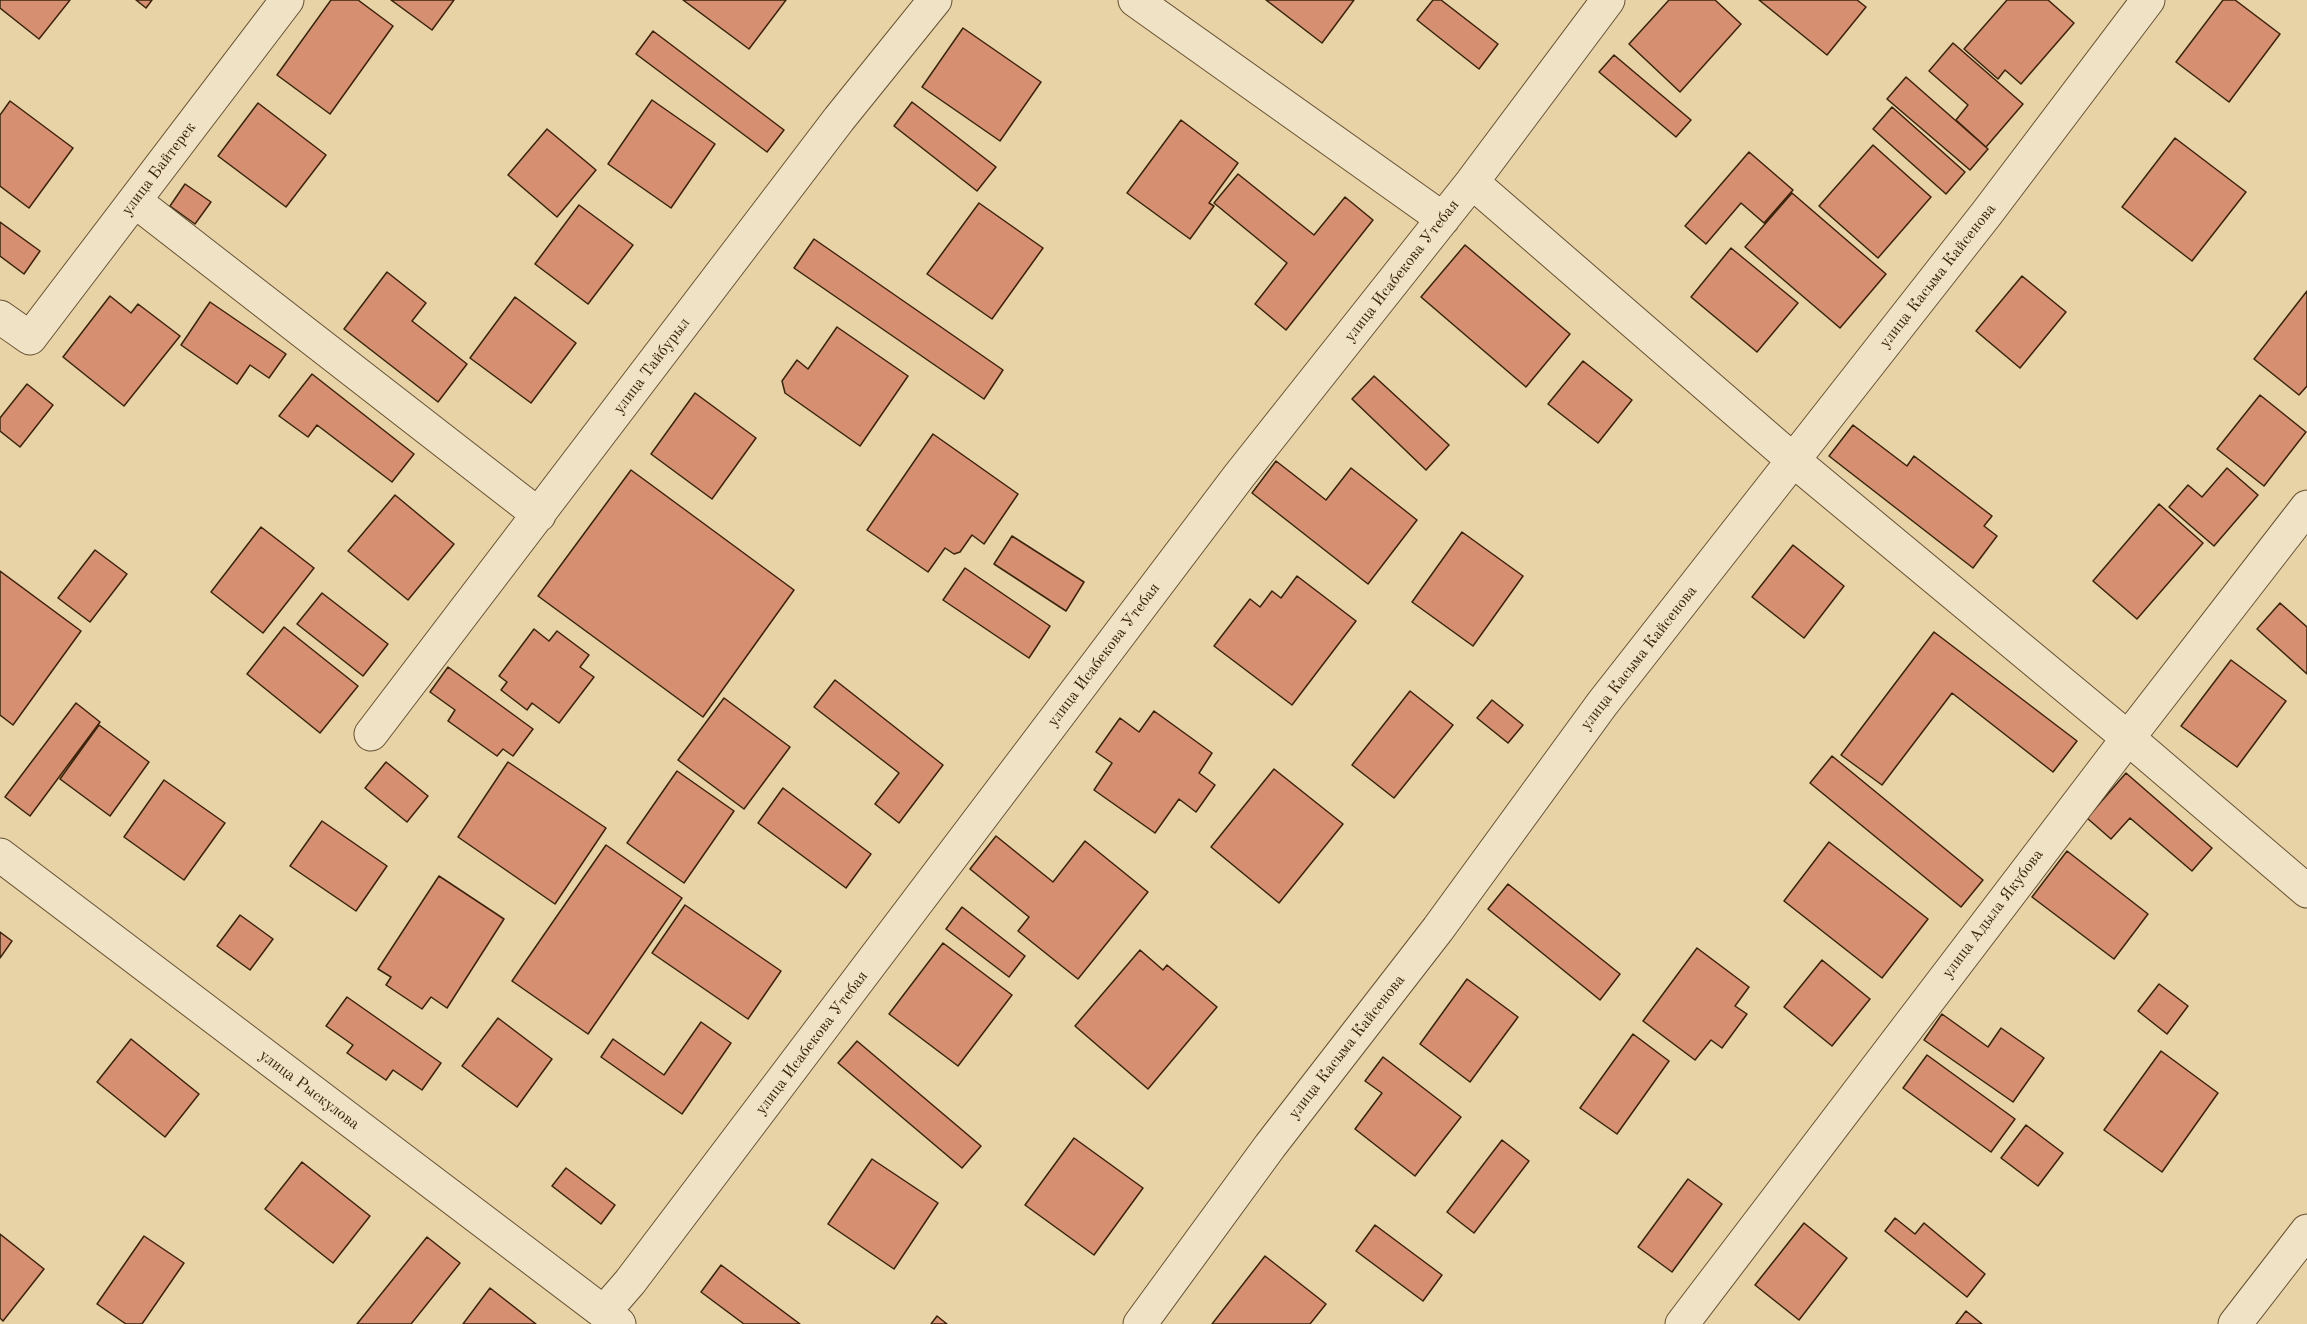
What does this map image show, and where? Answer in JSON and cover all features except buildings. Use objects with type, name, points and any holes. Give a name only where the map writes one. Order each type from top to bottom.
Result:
[{"type":"street","name":"улица Байтерек","points":[[0,317],[30,338],[287,0]]},
{"type":"street","name":"улица Тайбурыл","points":[[371,734],[839,119],[935,0]]},
{"type":"street","points":[[1135,0],[1443,219]]},
{"type":"street","name":"улица Исабекова Утебая","points":[[612,1318],[652,1254],[1239,476],[1472,182],[1608,0]]},
{"type":"street","name":"улица Касыма Кайсенова","points":[[1140,1324],[1270,1146],[1438,928],[1602,704],[1988,213],[2148,0]]},
{"type":"street","points":[[1472,182],[1793,460],[2128,738],[2307,891]]},
{"type":"street","points":[[135,201],[539,515]]},
{"type":"street","name":"улица Адыла Якубова","points":[[1682,1324],[2128,738],[2307,507]]},
{"type":"street","name":"улица Рыскулова","points":[[0,855],[612,1318]]},
{"type":"street","points":[[2235,1324],[2307,1231]]}]
